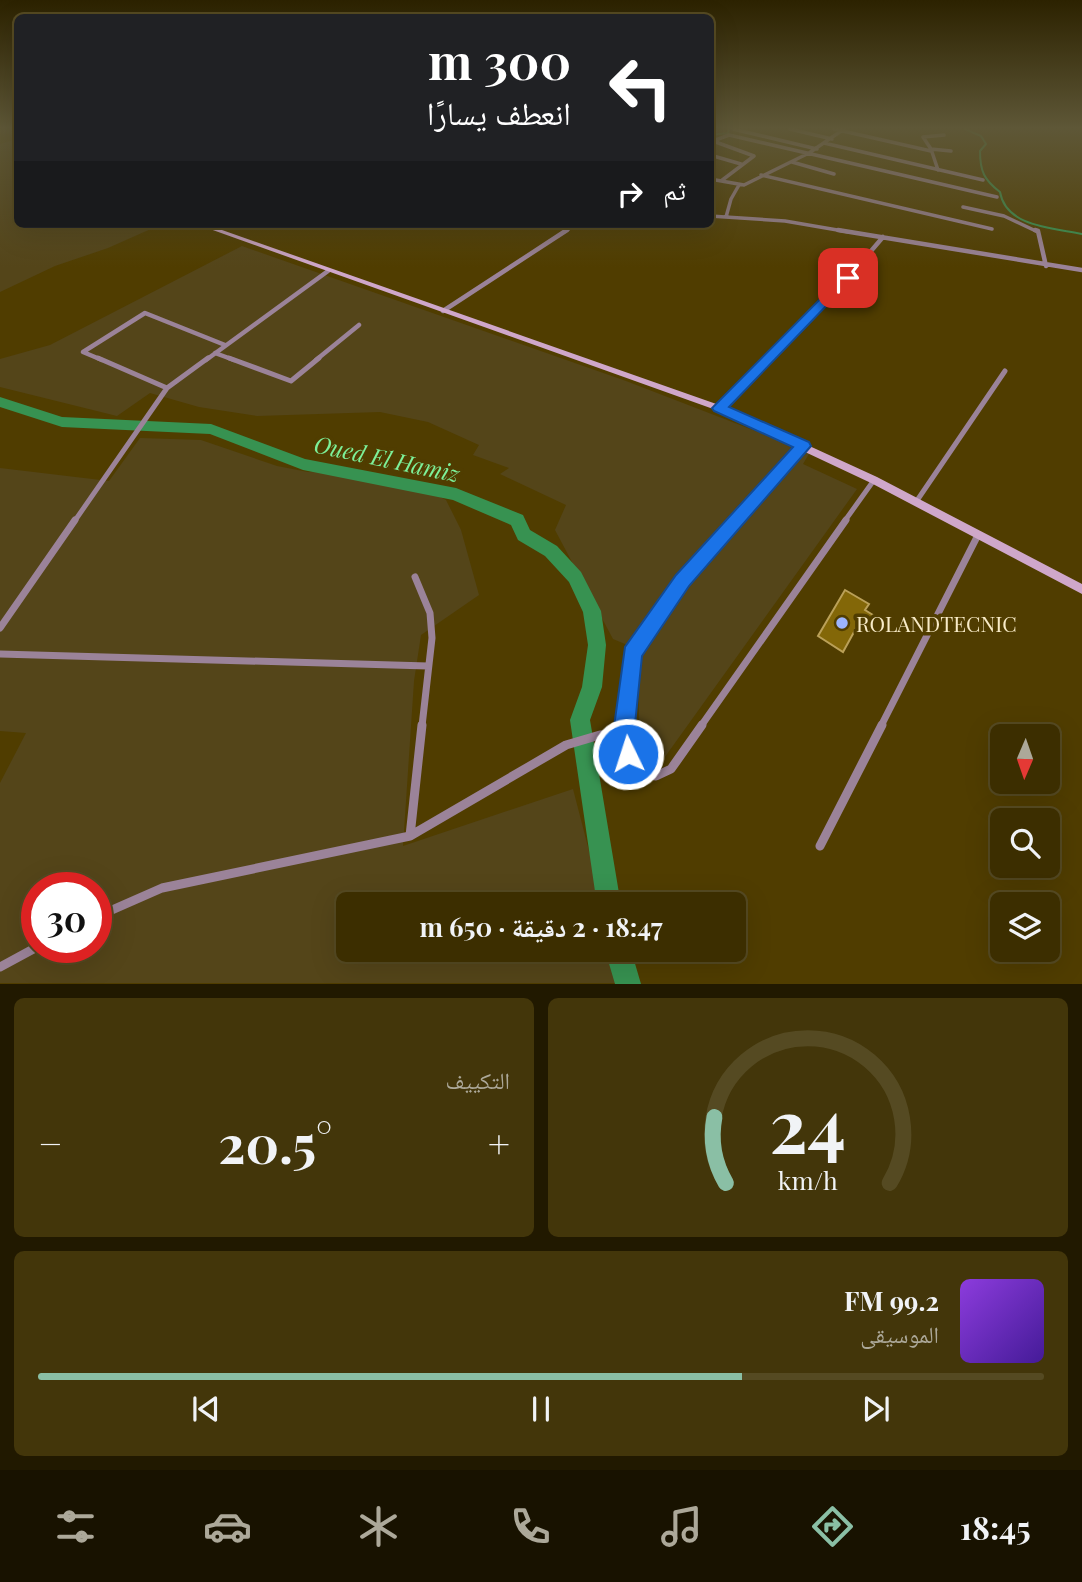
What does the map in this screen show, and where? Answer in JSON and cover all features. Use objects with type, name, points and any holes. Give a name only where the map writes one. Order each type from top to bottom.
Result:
[{"type":"main road","points":[[210,228],[719,408],[874,480],[1082,589]]},
{"type":"street","points":[[721,181],[728,175]]},
{"type":"street","points":[[726,217],[731,199],[739,185],[761,175],[992,229]]},
{"type":"street","points":[[903,175],[997,197]]},
{"type":"street","points":[[960,175],[983,180]]},
{"type":"street","points":[[714,180],[739,185]]},
{"type":"street","points":[[963,207],[1004,216],[1038,231],[1046,265]]},
{"type":"street","points":[[714,216],[785,221],[1082,270]]},
{"type":"street","points":[[443,311],[570,228]]},
{"type":"street","points":[[719,408],[848,278],[883,237]]},
{"type":"street","points":[[0,628],[148,418],[166,388],[328,271]]},
{"type":"street","points":[[166,388],[83,352],[145,313],[225,345]]},
{"type":"street","points":[[215,353],[291,381],[359,325]]},
{"type":"street","points":[[916,502],[1005,371]]},
{"type":"street","points":[[804,446],[682,580],[632,654],[623,734],[628,754],[639,772],[656,776],[671,769],[874,480]]},
{"type":"street","points":[[820,846],[978,535]]},
{"type":"street","points":[[410,836],[432,638],[430,613],[415,577]]},
{"type":"street","points":[[0,654],[428,666]]},
{"type":"street","points":[[112,910],[162,888],[410,836],[566,745],[600,735],[623,734]]},
{"type":"street","points":[[0,967],[21,956]]},
{"type":"shaded area","points":[[0,175],[14,175],[14,228],[153,228],[108,248],[55,266],[0,292]]},
{"type":"shaded area","points":[[242,246],[626,381],[810,452],[803,464],[857,489],[662,761],[649,761],[640,749],[637,649],[613,639],[555,530],[566,505],[500,474],[509,468],[473,455],[479,445],[428,422],[380,412],[257,416],[199,407],[150,393],[117,416],[0,387],[0,359],[50,345]]},
{"type":"shaded area","points":[[140,438],[201,440],[277,466],[308,472],[354,473],[428,491],[446,500],[461,530],[479,595],[421,635],[414,681],[403,846],[573,789],[600,892],[336,892],[336,962],[617,962],[623,983],[0,983],[0,783],[26,733],[0,731],[0,468],[109,481]]},
{"type":"building","name":"ROLANDTECNIC","points":[[845,590],[869,604],[865,610],[873,615],[867,625],[860,621],[843,652],[818,636]]},
{"type":"waterway","points":[[985,175],[1000,192],[1004,204],[1021,219],[1032,224],[1082,234]]},
{"type":"waterway","name":"Oued El Hamiz","points":[[0,402],[62,422],[211,429],[303,464],[456,494],[517,520],[524,535],[551,551],[575,577],[592,611],[597,645],[592,687],[580,720],[607,892]]},
{"type":"waterway","name":"Oued El Hamiz","points":[[622,962],[628,984]]},
{"type":"place","name":"ROLANDTECNIC","points":[[842,623]]},
{"type":"route","points":[[628,754],[623,734],[632,654],[682,580],[804,446],[719,408],[848,278]]}]
